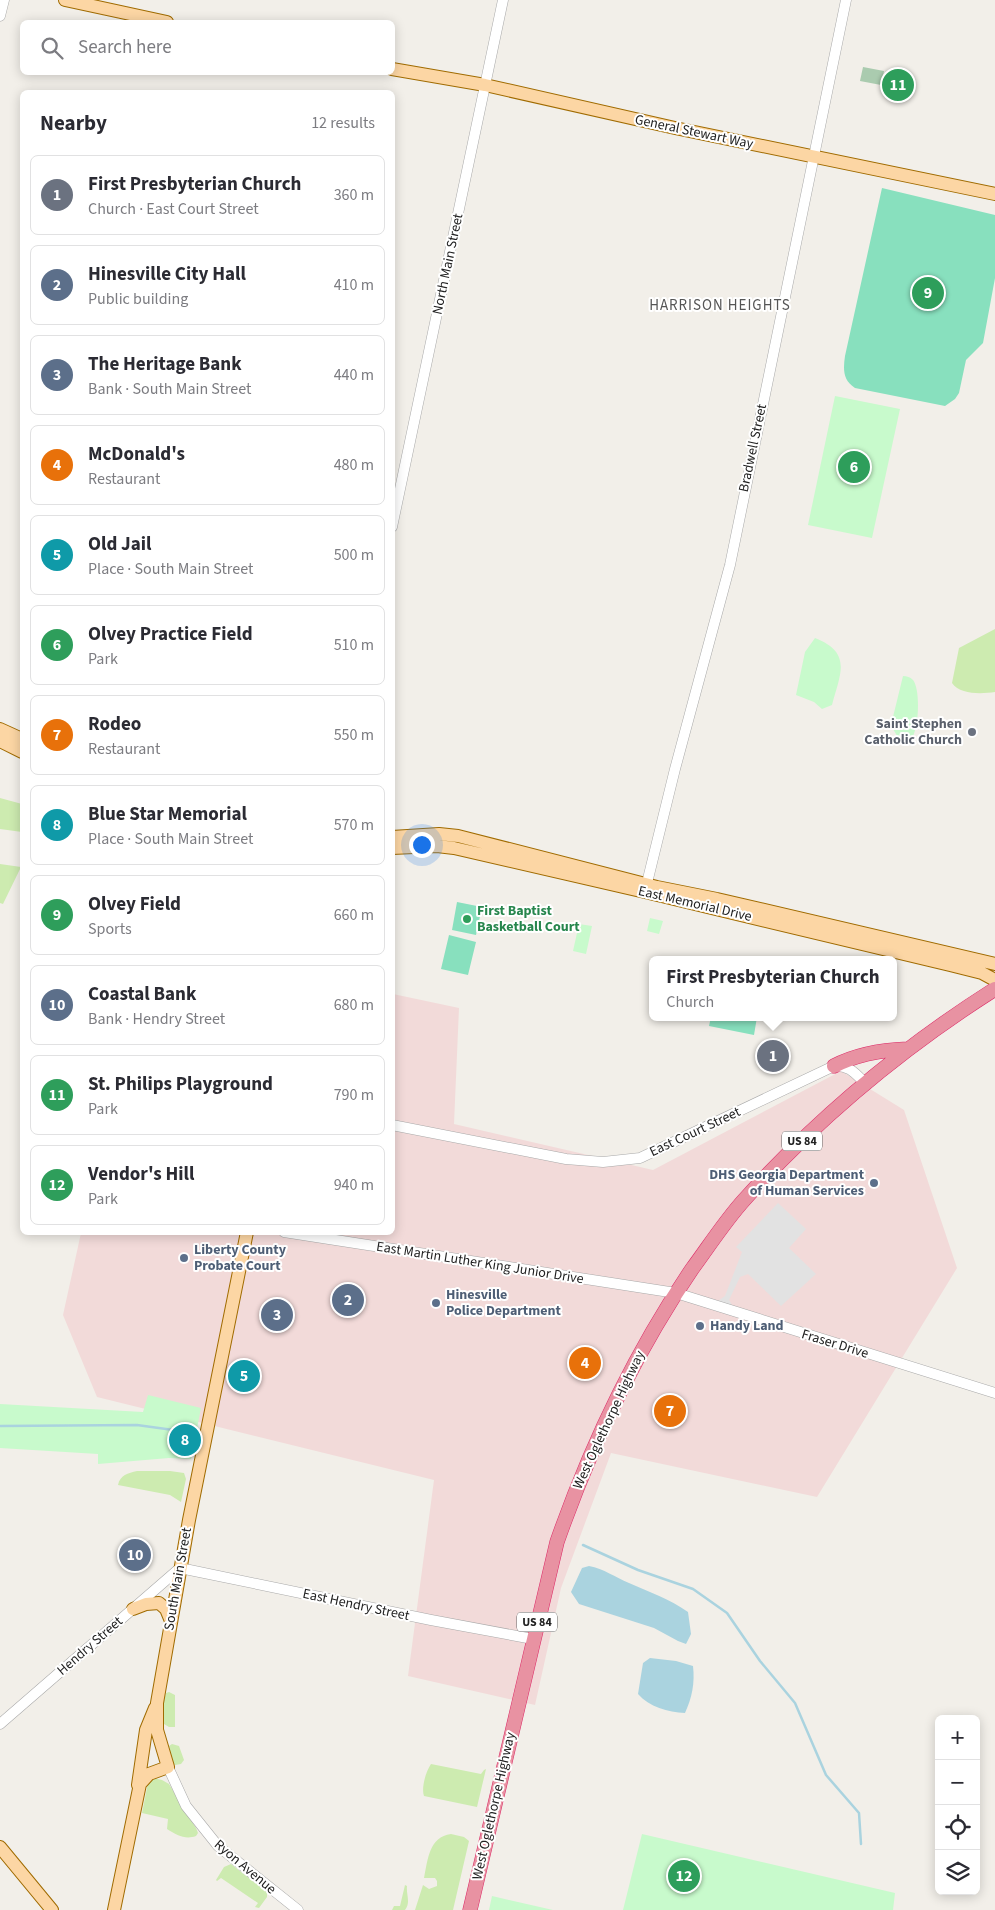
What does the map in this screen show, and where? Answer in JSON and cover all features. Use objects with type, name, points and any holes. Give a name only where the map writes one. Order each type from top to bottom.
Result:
[{"type":"highway","name":"US 84","points":[[907,1049],[995,989]]},
{"type":"highway","points":[[834,1066],[848,1058],[869,1053],[907,1049]]},
{"type":"highway","name":"West Oglethorpe Highway","points":[[470,1910],[557,1542],[576,1486],[632,1366],[676,1293],[709,1245],[744,1200],[803,1139],[865,1083],[907,1049]]},
{"type":"main road","points":[[64,0],[158,20]]},
{"type":"main road","name":"General Stewart Way","points":[[395,70],[485,85],[675,128],[995,194]]},
{"type":"main road","points":[[0,729],[20,738]]},
{"type":"main road","points":[[0,741],[20,751]]},
{"type":"main road","name":"East Memorial Drive","points":[[395,837],[439,834],[458,836],[646,887],[982,973],[995,980]]},
{"type":"main road","name":"East Memorial Drive","points":[[395,848],[437,846],[454,848],[646,887],[657,887],[717,899],[995,964]]},
{"type":"main road","name":"South Main Street","points":[[168,1768],[158,1730],[157,1703],[180,1568],[246,1235]]},
{"type":"main road","points":[[133,1609],[146,1604],[159,1603],[166,1608],[171,1622]]},
{"type":"main road","points":[[114,1910],[137,1793],[146,1730],[157,1703]]},
{"type":"main road","points":[[137,1793],[143,1779],[156,1771],[168,1768]]},
{"type":"main road","points":[[0,1847],[52,1910]]},
{"type":"street","points":[[0,16],[4,0]]},
{"type":"street","name":"North Main Street","points":[[395,513],[503,0]]},
{"type":"street","name":"Bradwell Street","points":[[646,887],[730,565],[846,0]]},
{"type":"street","points":[[834,1066],[842,1065],[849,1068],[865,1083]]},
{"type":"street","name":"East Court Street","points":[[395,1125],[566,1160],[603,1162],[640,1158],[834,1066]]},
{"type":"street","name":"East Martin Luther King Junior Drive","points":[[303,1235],[676,1293]]},
{"type":"street","name":"Fraser Drive","points":[[676,1293],[995,1394]]},
{"type":"street","name":"Hendry Street","points":[[0,1724],[180,1568]]},
{"type":"street","name":"East Hendry Street","points":[[180,1568],[533,1639]]},
{"type":"street","name":"Ryon Avenue","points":[[168,1768],[186,1806],[218,1846],[298,1910]]},
{"type":"shaded area","points":[[395,994],[459,1008],[454,1124],[653,1170],[841,1071],[904,1110],[957,1268],[817,1497],[611,1453],[561,1588],[535,1705],[408,1676],[434,1480],[97,1397],[63,1315],[81,1235],[395,1235]]},
{"type":"shaded area","points":[[778,1203],[806,1229],[789,1248],[816,1274],[781,1306],[748,1274],[740,1277],[729,1300],[732,1305],[718,1301],[725,1296],[742,1252],[736,1247]]},
{"type":"green space","points":[[863,67],[884,71],[881,85],[860,81]]},
{"type":"green space","points":[[903,75],[909,87],[889,98],[887,84]]},
{"type":"green space","points":[[882,188],[995,215],[995,278],[983,343],[966,360],[959,393],[955,399],[945,406],[855,388],[846,378],[845,356]]},
{"type":"green space","points":[[835,396],[900,409],[872,538],[808,525]]},
{"type":"green space","points":[[995,629],[995,692],[972,693],[960,690],[952,683],[959,648]]},
{"type":"green space","points":[[815,638],[835,650],[841,666],[832,705],[822,709],[814,702],[796,695],[805,652]]},
{"type":"green space","points":[[903,676],[913,680],[916,685],[918,701],[917,720],[910,741],[899,739],[893,729],[892,721]]},
{"type":"green space","points":[[0,798],[20,803],[20,832],[0,829]]},
{"type":"green space","points":[[0,864],[20,867],[3,904],[0,903]]},
{"type":"green space","name":"First Baptist Basketball Court","points":[[457,902],[482,907],[476,935],[452,930]]},
{"type":"green space","points":[[650,918],[663,921],[659,934],[647,931]]},
{"type":"green space","points":[[579,924],[592,926],[586,954],[573,951]]},
{"type":"green space","points":[[449,935],[476,942],[468,975],[441,969]]},
{"type":"green space","points":[[710,1021],[756,1021],[754,1035],[709,1026]]},
{"type":"green space","points":[[148,1395],[201,1408],[191,1459],[169,1458],[98,1464],[98,1454],[0,1448],[0,1404],[143,1412]]},
{"type":"green space","points":[[137,1471],[184,1473],[186,1479],[181,1502],[170,1495],[118,1485],[123,1477]]},
{"type":"green space","points":[[169,1692],[175,1695],[175,1727],[169,1727],[164,1724],[163,1704],[166,1693]]},
{"type":"green space","points":[[172,1744],[179,1746],[184,1760],[181,1764],[175,1765],[171,1762],[169,1746]]},
{"type":"green space","points":[[431,1764],[481,1774],[486,1769],[477,1807],[424,1796],[424,1780]]},
{"type":"green space","points":[[154,1778],[169,1784],[196,1828],[198,1833],[196,1836],[185,1837],[178,1835],[167,1829],[168,1819],[142,1813],[148,1783]]},
{"type":"green space","points":[[451,1834],[464,1837],[469,1841],[453,1910],[415,1910],[423,1885],[429,1889],[437,1886],[435,1878],[424,1878],[431,1850],[438,1839]]},
{"type":"green space","points":[[642,1834],[895,1893],[893,1910],[623,1910]]},
{"type":"green space","points":[[231,1864],[267,1892],[267,1897],[259,1908],[255,1907],[258,1903],[221,1878],[216,1880],[224,1867]]},
{"type":"green space","points":[[405,1885],[407,1886],[407,1907],[405,1910],[392,1910],[394,1906],[400,1906]]},
{"type":"green space","points":[[492,1896],[553,1910],[489,1910]]},
{"type":"water","points":[[589,1566],[605,1571],[659,1596],[688,1612],[691,1634],[686,1644],[654,1628],[579,1604],[571,1592],[582,1568]]},
{"type":"water","points":[[650,1658],[676,1661],[693,1666],[692,1690],[685,1713],[659,1708],[642,1699],[638,1694],[643,1663]]},
{"type":"waterway","points":[[0,1426],[137,1425],[195,1433]]},
{"type":"waterway","points":[[583,1545],[638,1570],[693,1589],[727,1613],[760,1661],[795,1703],[826,1775],[859,1813],[861,1844]]},
{"type":"place","name":"St. Philips Playground","points":[[898,85]]},
{"type":"place","name":"Olvey Field","points":[[928,293]]},
{"type":"place","name":"Olvey Practice Field","points":[[854,467]]},
{"type":"place","name":"Saint Stephen Catholic Church","points":[[972,732]]},
{"type":"place","name":"First Baptist Basketball Court","points":[[467,919]]},
{"type":"place","name":"First Presbyterian Church","points":[[773,1056]]},
{"type":"place","name":"DHS Georgia Department of Human Services","points":[[874,1183]]},
{"type":"place","name":"Liberty County Probate Court","points":[[184,1258]]},
{"type":"place","name":"Hinesville City Hall","points":[[348,1300]]},
{"type":"place","name":"Hinesville Police Department","points":[[436,1303]]},
{"type":"place","name":"The Heritage Bank","points":[[277,1315]]},
{"type":"place","name":"Handy Land","points":[[700,1326]]},
{"type":"place","name":"McDonald's","points":[[585,1363]]},
{"type":"place","name":"Old Jail","points":[[244,1376]]},
{"type":"place","name":"Rodeo","points":[[670,1411]]},
{"type":"place","name":"Blue Star Memorial","points":[[185,1440]]},
{"type":"place","name":"Coastal Bank","points":[[135,1555]]},
{"type":"place","name":"Vendor's Hill","points":[[684,1876]]},
{"type":"district","name":"HARRISON HEIGHTS","points":[[720,305]]}]
